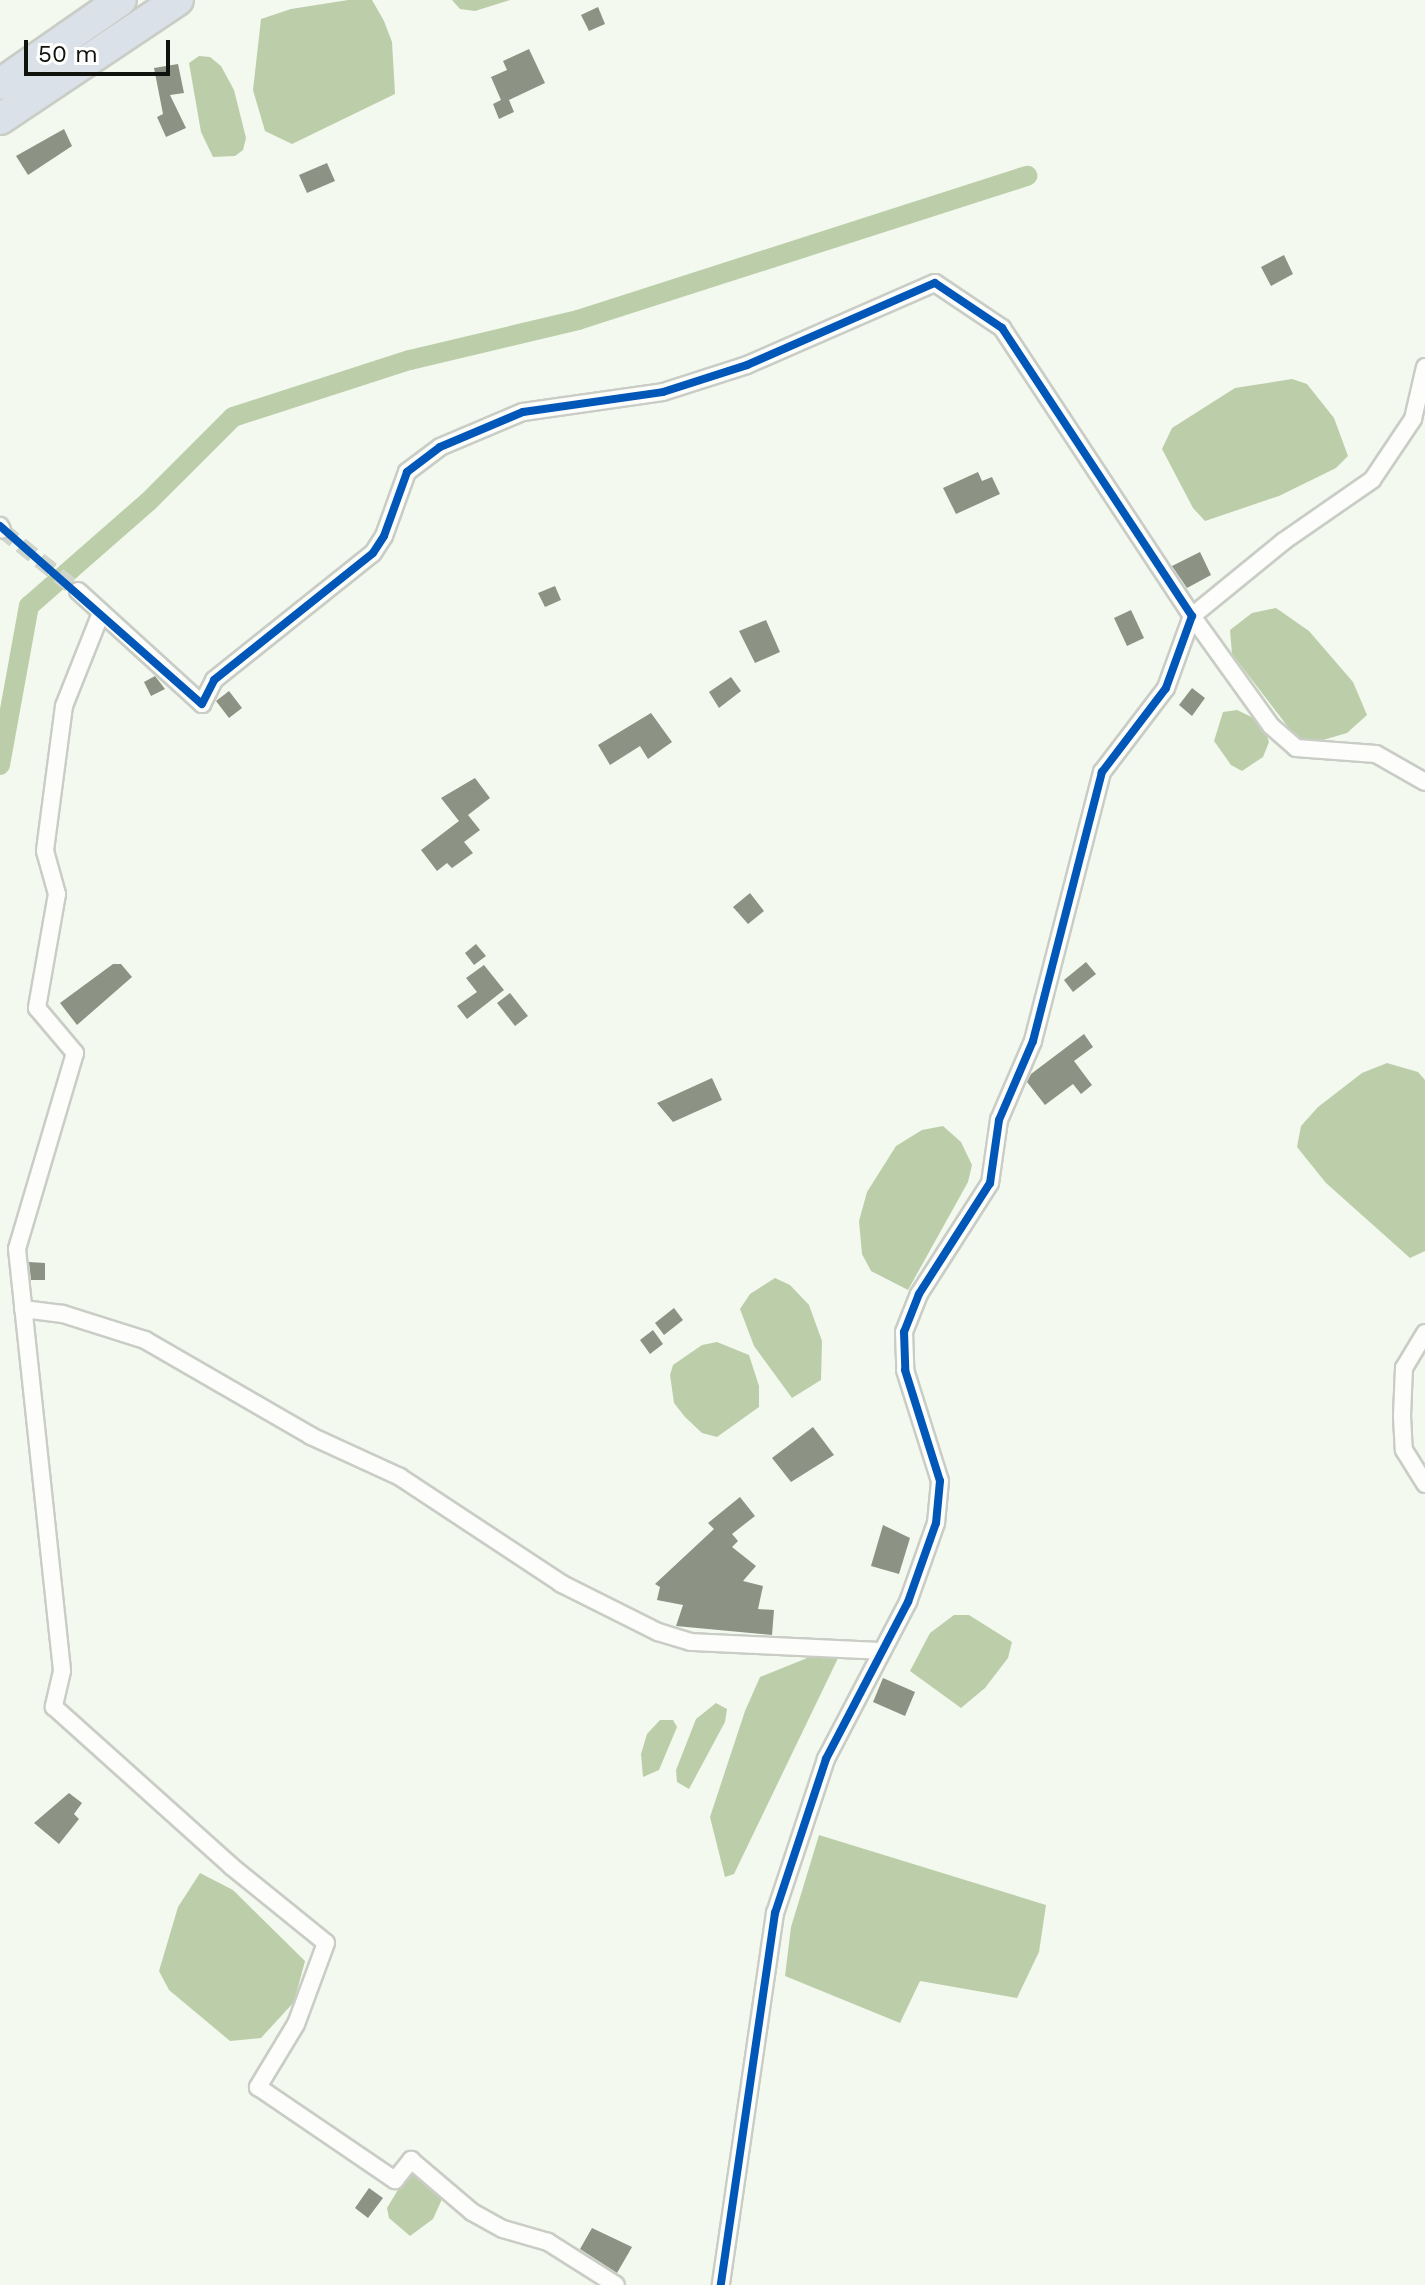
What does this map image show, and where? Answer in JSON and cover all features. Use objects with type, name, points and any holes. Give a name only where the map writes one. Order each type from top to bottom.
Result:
[{"type":"highway","points":[[0,84],[121,0]]},
{"type":"highway","points":[[0,119],[178,0]]},
{"type":"street","points":[[78,591],[202,704],[214,680],[373,553],[384,536],[407,472],[440,447],[523,412],[663,392],[747,365],[935,283],[1002,328],[1192,616],[1271,726],[1296,748],[1376,754],[1425,782]]},
{"type":"street","points":[[721,2285],[775,1913],[826,1759],[908,1602],[936,1523],[940,1481],[905,1370],[904,1332],[919,1294],[990,1183],[999,1120],[1033,1041],[1102,772],[1166,688],[1192,616],[1284,541],[1372,480],[1413,419],[1425,367]]},
{"type":"street","points":[[101,613],[64,706],[45,851],[57,894],[37,1008],[75,1053],[17,1249],[62,1671],[54,1707],[231,1866],[326,1943],[296,2024],[258,2087],[395,2180],[411,2160],[472,2212],[503,2229],[548,2242],[616,2285]]},
{"type":"street","points":[[23,1309],[63,1314],[145,1340],[311,1436],[400,1477],[561,1584],[658,1632],[691,1642],[882,1651]]},
{"type":"street","points":[[1425,1333],[1404,1368],[1402,1416],[1404,1450],[1425,1484]]},
{"type":"shaded area","points":[[348,0],[372,0],[384,21],[392,42],[395,94],[292,144],[265,131],[253,90],[261,19],[291,9]]},
{"type":"shaded area","points":[[452,0],[510,0],[475,11],[460,9]]},
{"type":"shaded area","points":[[199,56],[210,57],[221,66],[234,90],[246,138],[243,150],[235,156],[213,157],[201,132],[189,63]]},
{"type":"shaded area","points":[[1292,379],[1307,384],[1334,418],[1348,456],[1336,468],[1279,496],[1205,521],[1193,508],[1162,449],[1172,428],[1235,388]]},
{"type":"shaded area","points":[[1276,608],[1309,631],[1353,682],[1367,715],[1347,733],[1313,743],[1295,736],[1232,654],[1230,630],[1252,613]]},
{"type":"shaded area","points":[[1237,710],[1262,722],[1269,742],[1263,757],[1242,771],[1231,765],[1214,741],[1223,712]]},
{"type":"shaded area","points":[[1387,1063],[1418,1072],[1425,1080],[1425,1251],[1410,1258],[1326,1183],[1297,1147],[1301,1126],[1318,1107],[1362,1073]]},
{"type":"shaded area","points":[[943,1126],[961,1142],[972,1165],[968,1182],[908,1290],[871,1271],[862,1254],[859,1221],[867,1192],[896,1146],[922,1130]]},
{"type":"shaded area","points":[[775,1278],[790,1285],[809,1305],[822,1341],[821,1380],[792,1398],[754,1346],[740,1309],[750,1294]]},
{"type":"shaded area","points":[[717,1342],[749,1355],[759,1386],[759,1407],[717,1437],[702,1433],[674,1403],[670,1375],[673,1365],[702,1345]]},
{"type":"shaded area","points":[[954,1615],[969,1615],[1012,1642],[1008,1658],[985,1688],[961,1708],[910,1671],[930,1633]]},
{"type":"shaded area","points":[[822,1652],[841,1652],[734,1874],[725,1877],[710,1817],[745,1711],[760,1677]]},
{"type":"shaded area","points":[[716,1703],[727,1709],[725,1722],[689,1789],[677,1782],[676,1770],[696,1719]]},
{"type":"shaded area","points":[[660,1720],[673,1720],[677,1727],[659,1770],[643,1777],[641,1754],[647,1734]]},
{"type":"shaded area","points":[[819,1835],[1046,1905],[1039,1952],[1017,1998],[920,1981],[900,2023],[785,1976],[791,1927]]},
{"type":"shaded area","points":[[200,1873],[233,1890],[305,1961],[294,2002],[261,2038],[230,2041],[169,1990],[159,1971],[178,1907]]},
{"type":"shaded area","points":[[415,2173],[443,2197],[433,2219],[410,2236],[389,2218],[387,2208],[407,2175]]},
{"type":"building","points":[[598,7],[605,24],[589,31],[581,15]]},
{"type":"building","points":[[529,49],[545,83],[509,100],[514,112],[499,119],[493,104],[501,100],[491,77],[507,70],[503,61]]},
{"type":"building","points":[[178,64],[184,93],[170,95],[186,128],[166,137],[157,117],[163,114],[154,68]]},
{"type":"building","points":[[64,129],[72,146],[28,175],[16,156]]},
{"type":"building","points":[[327,163],[335,181],[307,193],[299,175]]},
{"type":"building","points":[[1284,255],[1293,274],[1271,286],[1261,267]]},
{"type":"building","points":[[978,472],[982,481],[992,477],[1000,494],[956,514],[943,488]]},
{"type":"building","points":[[1200,552],[1211,575],[1187,588],[1172,566]]},
{"type":"building","points":[[555,586],[561,600],[545,607],[538,593]]},
{"type":"building","points":[[1131,610],[1144,638],[1127,646],[1114,618]]},
{"type":"building","points":[[766,620],[780,652],[755,663],[739,631]]},
{"type":"building","points":[[155,676],[165,689],[151,696],[144,682]]},
{"type":"building","points":[[731,677],[741,691],[719,708],[709,692]]},
{"type":"building","points":[[1192,688],[1205,698],[1192,716],[1179,705]]},
{"type":"building","points":[[229,691],[242,708],[229,718],[216,701]]},
{"type":"building","points":[[651,713],[672,742],[648,759],[640,746],[610,765],[598,745]]},
{"type":"building","points":[[475,778],[490,798],[468,815],[480,830],[464,842],[473,853],[452,868],[447,863],[437,871],[421,850],[459,821],[441,798]]},
{"type":"building","points":[[750,893],[764,911],[748,924],[733,907]]},
{"type":"building","points":[[476,944],[486,956],[474,965],[465,953]]},
{"type":"building","points":[[1086,962],[1096,974],[1073,992],[1064,980]]},
{"type":"building","points":[[113,964],[121,964],[132,977],[77,1025],[60,1003]]},
{"type":"building","points":[[484,965],[504,990],[467,1019],[457,1006],[477,992],[466,978]]},
{"type":"building","points":[[510,993],[528,1016],[515,1026],[497,1003]]},
{"type":"building","points":[[1084,1034],[1093,1047],[1074,1061],[1092,1085],[1081,1094],[1073,1084],[1045,1105],[1027,1082],[1031,1074]]},
{"type":"building","points":[[712,1078],[722,1100],[673,1122],[657,1103]]},
{"type":"building","points":[[29,1262],[45,1263],[45,1280],[31,1280]]},
{"type":"building","points":[[674,1308],[683,1320],[664,1335],[655,1323]]},
{"type":"building","points":[[653,1330],[663,1344],[650,1354],[640,1340]]},
{"type":"building","points":[[813,1427],[834,1455],[791,1482],[772,1458]]},
{"type":"building","points":[[740,1497],[755,1516],[732,1534],[738,1541],[732,1547],[756,1566],[743,1581],[763,1586],[758,1609],[774,1610],[772,1635],[676,1626],[683,1605],[657,1600],[660,1587],[655,1584],[714,1529],[708,1523]]},
{"type":"building","points":[[883,1525],[910,1538],[899,1574],[871,1566]]},
{"type":"building","points":[[883,1678],[915,1692],[905,1716],[873,1702]]},
{"type":"building","points":[[69,1793],[82,1803],[74,1814],[79,1819],[59,1844],[34,1823]]},
{"type":"building","points":[[369,2188],[383,2198],[368,2218],[355,2208]]},
{"type":"building","points":[[592,2228],[632,2247],[617,2273],[580,2249]]},
{"type":"waterway","points":[[0,765],[29,606],[148,502],[233,417],[410,360],[578,320],[1027,176]]},
{"type":"tunnel","points":[[2,530],[78,591]]},
{"type":"cycle path","points":[[0,526],[202,704],[214,680],[373,553],[384,536],[407,472],[440,447],[523,412],[663,392],[747,365],[935,283],[1002,328],[1192,616],[1166,688],[1102,772],[1033,1041],[999,1120],[990,1183],[919,1294],[904,1332],[905,1370],[940,1481],[936,1523],[908,1602],[826,1759],[775,1913],[721,2285]]}]
